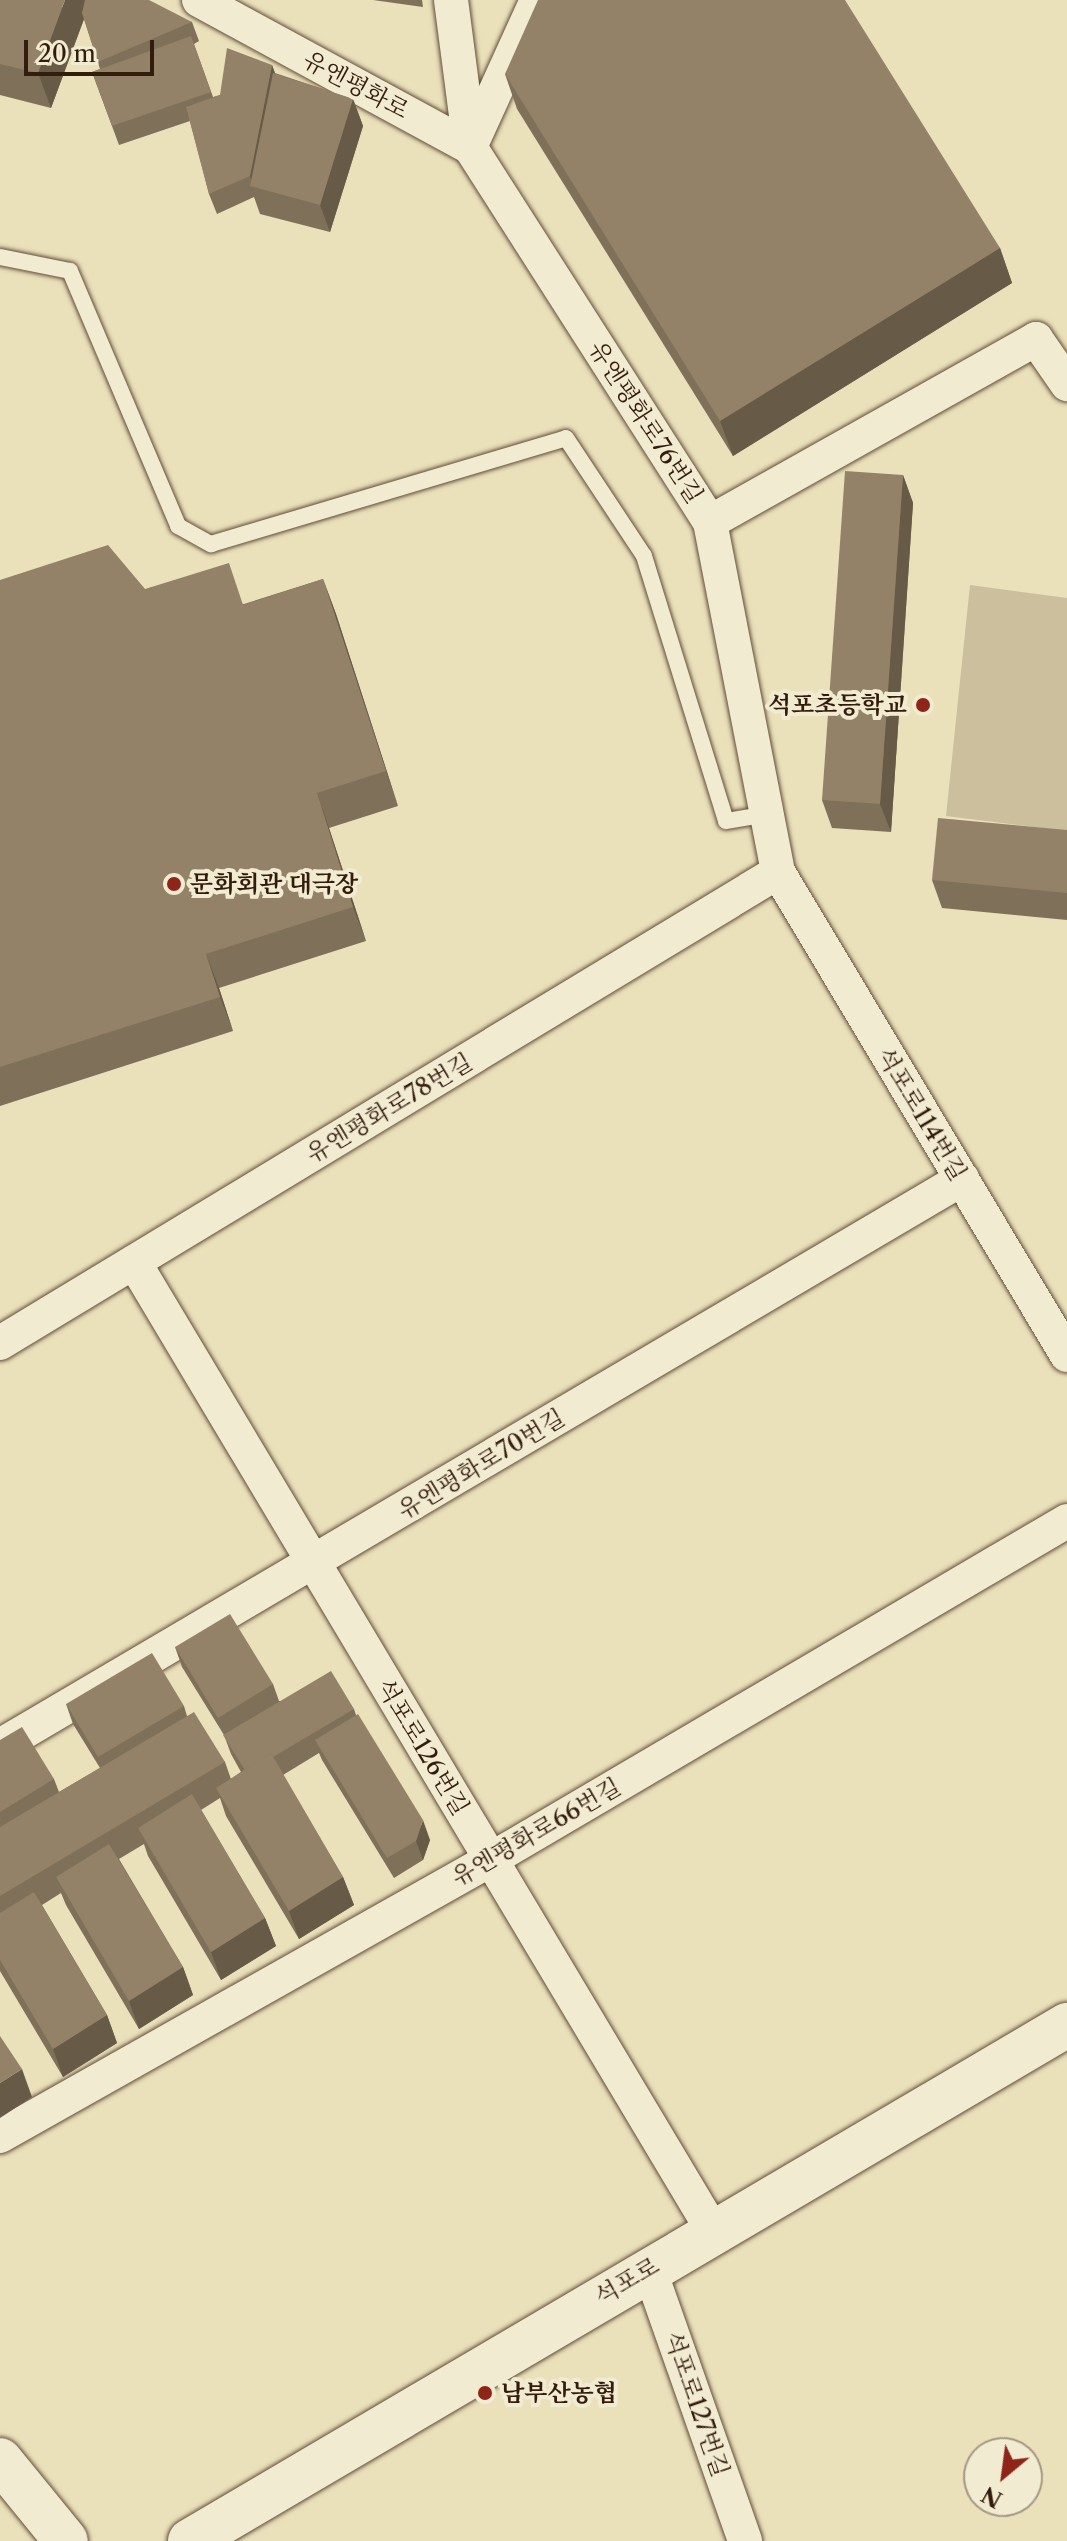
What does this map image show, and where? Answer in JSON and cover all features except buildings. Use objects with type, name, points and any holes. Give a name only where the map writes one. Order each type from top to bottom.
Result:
[{"type":"main road","name":"석포로","points":[[190,2541],[649,2268],[1067,2025]]},
{"type":"main road","points":[[0,2460],[66,2541]]},
{"type":"street","name":"유엔평화로","points":[[199,0],[470,147]]},
{"type":"street","name":"유엔평화로76번길","points":[[451,0],[470,147],[710,522],[778,872]]},
{"type":"street","points":[[470,147],[537,0]]},
{"type":"street","points":[[710,522],[1036,339],[1067,384]]},
{"type":"street","name":"석포로114번길","points":[[778,872],[1067,1355]]},
{"type":"street","name":"유엔평화로78번길","points":[[0,1343],[778,872]]},
{"type":"street","name":"유엔평화로70번길","points":[[0,1746],[962,1179]]},
{"type":"street","name":"석포로126번길","points":[[134,1262],[713,2231]]},
{"type":"street","name":"유엔평화로66번길","points":[[0,2136],[490,1860],[1067,1521]]},
{"type":"street","name":"석포로127번길","points":[[649,2268],[745,2541]]},
{"type":"lane","points":[[0,257],[70,271],[178,526],[211,544],[566,438],[644,556],[726,821],[768,814]]},
{"type":"shaded area","points":[[970,585],[1067,598],[1067,831],[946,816]]},
{"type":"place","name":"석포초등학교","points":[[923,705]]},
{"type":"place","name":"문화회관 대극장","points":[[174,884]]},
{"type":"place","name":"남부산농협","points":[[485,2393]]}]
